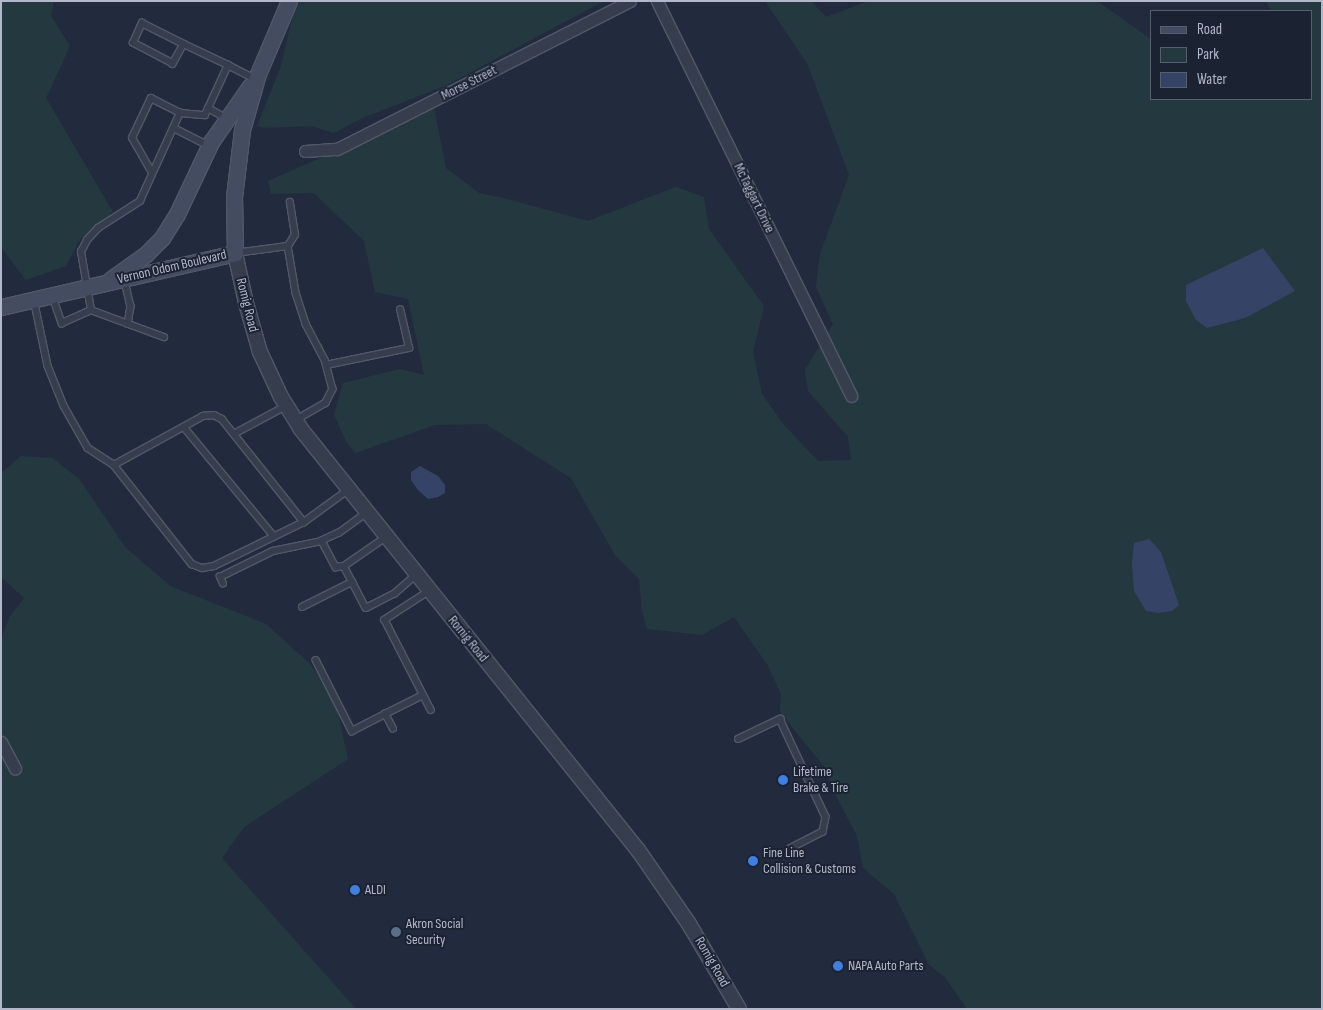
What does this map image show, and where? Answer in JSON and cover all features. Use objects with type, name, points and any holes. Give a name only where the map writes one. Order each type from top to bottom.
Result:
[{"type":"main road","name":"Vernon Odom Boulevard","points":[[1,307],[235,252],[233,207],[239,146],[256,76],[289,1]]},
{"type":"main road","points":[[106,283],[146,254],[162,238],[177,214],[209,146],[256,76]]},
{"type":"street","name":"Morse Street","points":[[305,151],[337,149],[630,1]]},
{"type":"street","name":"McTaggart Drive","points":[[657,1],[851,396]]},
{"type":"street","name":"Romig Road","points":[[235,252],[246,304],[258,344],[286,406],[295,421],[348,490],[644,858],[689,924],[739,1009]]},
{"type":"street","points":[[1,742],[15,768]]},
{"type":"lane","points":[[184,44],[173,64],[133,42],[142,23],[184,44],[228,66],[256,76]]},
{"type":"lane","points":[[152,173],[132,138],[152,98],[180,113],[205,115],[228,66]]},
{"type":"lane","points":[[208,108],[226,119]]},
{"type":"lane","points":[[91,310],[81,252],[87,240],[98,228],[140,201],[180,113]]},
{"type":"lane","points":[[174,128],[209,146]]},
{"type":"lane","points":[[290,202],[295,235],[288,246],[296,292],[306,324],[326,365],[333,388],[331,396],[326,403],[295,421]]},
{"type":"lane","points":[[235,252],[288,246]]},
{"type":"lane","points":[[124,278],[131,306],[128,324]]},
{"type":"lane","points":[[53,295],[62,323],[91,310],[164,337]]},
{"type":"lane","points":[[34,300],[48,366],[64,406],[88,448],[114,465],[192,564],[202,568],[214,566],[304,522],[348,490]]},
{"type":"lane","points":[[326,365],[409,348],[400,310]]},
{"type":"lane","points":[[234,434],[286,406]]},
{"type":"lane","points":[[114,465],[203,416],[214,415],[222,419],[304,522]]},
{"type":"lane","points":[[184,427],[274,536]]},
{"type":"lane","points":[[223,584],[220,577],[273,551],[322,541],[339,533],[367,513]]},
{"type":"lane","points":[[322,541],[336,567],[344,566],[386,537]]},
{"type":"lane","points":[[344,566],[366,608],[394,594],[416,575]]},
{"type":"lane","points":[[302,608],[352,582]]},
{"type":"lane","points":[[430,591],[401,612],[385,620],[431,710]]},
{"type":"lane","points":[[316,660],[352,731],[423,695]]},
{"type":"lane","points":[[385,714],[393,729]]},
{"type":"lane","points":[[738,739],[780,719],[826,816],[823,832],[791,848]]},
{"type":"green space","points":[[1,1],[54,1],[51,16],[70,46],[46,98],[113,212],[80,239],[66,266],[26,280],[1,247]]},
{"type":"green space","points":[[296,1],[604,1],[447,85],[360,119],[334,133],[312,126],[267,128],[257,126],[281,66]]},
{"type":"green space","points":[[765,1],[811,1],[826,17],[869,1],[1097,1],[1150,39],[1150,100],[1313,100],[1313,10],[1270,10],[1266,1],[1322,1],[1322,1009],[967,1009],[945,977],[929,965],[894,894],[863,868],[857,836],[832,788],[825,768],[780,712],[781,694],[767,664],[734,617],[702,635],[647,629],[642,611],[639,579],[615,555],[571,478],[486,424],[435,425],[355,453],[346,441],[334,415],[343,383],[400,369],[424,375],[408,299],[375,292],[364,241],[314,193],[271,194],[268,181],[434,108],[446,168],[479,193],[588,221],[676,187],[704,197],[709,229],[764,306],[753,352],[762,394],[784,425],[818,461],[851,460],[848,437],[808,391],[805,370],[833,324],[816,287],[820,254],[849,175],[807,63]]},
{"type":"green space","points":[[21,456],[53,458],[80,480],[125,547],[170,586],[266,624],[309,663],[334,695],[348,759],[244,827],[222,858],[356,1009],[1,1009],[1,638],[10,616],[24,598],[1,577],[1,473]]},
{"type":"water","points":[[1263,248],[1295,291],[1245,318],[1207,328],[1196,320],[1186,301],[1186,285]]},
{"type":"water","points":[[420,466],[438,476],[445,485],[445,493],[428,499],[418,490],[411,480],[411,472]]},
{"type":"water","points":[[1149,539],[1161,552],[1179,605],[1172,611],[1158,613],[1146,611],[1134,591],[1132,565],[1134,543]]},
{"type":"place","name":"Lifetime Brake & Tire","points":[[783,780]]},
{"type":"place","name":"Fine Line Collision & Customs","points":[[753,861]]},
{"type":"place","name":"ALDI","points":[[355,890]]},
{"type":"place","name":"Akron Social Security","points":[[396,932]]},
{"type":"place","name":"NAPA Auto Parts","points":[[838,966]]}]
